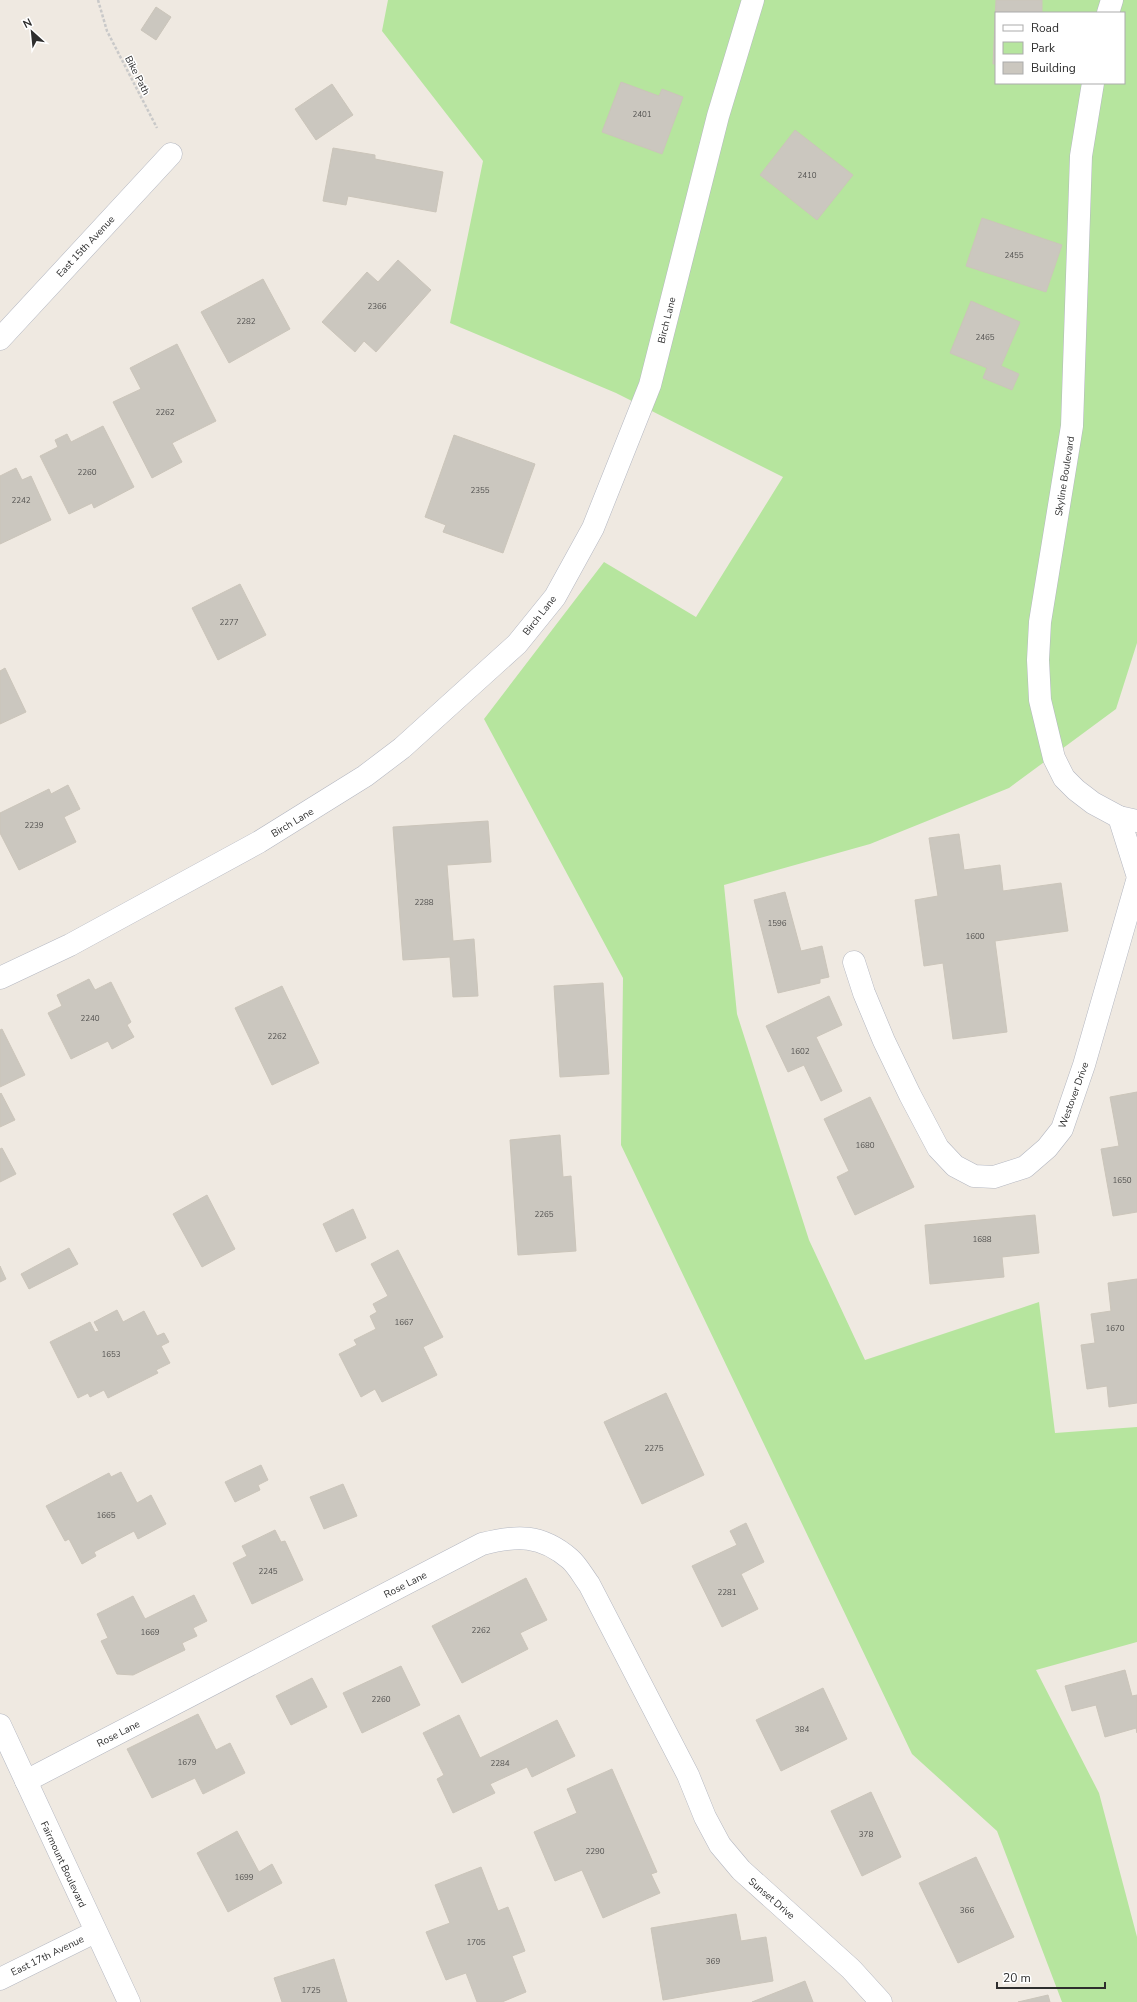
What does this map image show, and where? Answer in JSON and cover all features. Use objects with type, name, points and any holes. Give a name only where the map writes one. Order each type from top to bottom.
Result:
[{"type":"street","name":"Birch Lane","points":[[0,978],[70,945],[260,842],[364,776],[402,748],[517,644],[555,597],[594,528],[650,385],[716,123],[753,0]]},
{"type":"street","points":[[1108,12],[1112,0]]},
{"type":"street","name":"Skyline Boulevard","points":[[1093,84],[1081,156],[1072,426],[1040,622],[1038,660],[1040,700],[1054,758],[1061,771],[1076,790],[1093,803],[1128,819]]},
{"type":"street","name":"East 15th Avenue","points":[[0,338],[171,154]]},
{"type":"street","points":[[1128,819],[1137,874]]},
{"type":"street","name":"Westover Drive","points":[[854,962],[864,993],[884,1041],[938,1148],[955,1166],[974,1176],[994,1177],[1025,1167],[1047,1148],[1062,1129],[1084,1065],[1137,881]]},
{"type":"street","name":"Rose Lane","points":[[26,1781],[482,1544],[511,1537],[543,1541],[570,1559],[589,1584],[688,1775]]},
{"type":"street","name":"Fairmount Boulevard","points":[[0,1725],[128,2002]]},
{"type":"street","name":"Sunset Drive","points":[[688,1775],[705,1817],[720,1844],[740,1870],[840,1958],[880,2002]]},
{"type":"street","name":"East 17th Avenue","points":[[0,1979],[95,1932]]},
{"type":"path","name":"Bike Path","points":[[98,0],[107,31],[171,154]]},
{"type":"green space","points":[[388,0],[1137,0],[1137,643],[1116,709],[1009,788],[870,844],[724,885],[737,1014],[809,1240],[865,1360],[1039,1302],[1055,1433],[1137,1427],[1137,1642],[1036,1670],[1099,1793],[1137,1937],[1137,2002],[1062,2002],[997,1831],[912,1754],[621,1145],[623,978],[484,719],[604,562],[696,617],[783,477],[616,393],[450,323],[483,161],[382,31]]},
{"type":"building","points":[[996,0],[1042,0],[1042,12],[995,12]]},
{"type":"building","points":[[156,7],[171,17],[156,40],[141,30]]},
{"type":"building","points":[[995,21],[995,64],[993,64]]},
{"type":"building","points":[[621,82],[659,96],[662,89],[683,97],[662,154],[602,132]]},
{"type":"building","points":[[332,84],[353,115],[316,140],[295,109]]},
{"type":"building","points":[[795,130],[853,175],[817,220],[760,175]]},
{"type":"building","points":[[333,148],[375,155],[375,159],[443,172],[436,212],[348,196],[346,205],[323,201]]},
{"type":"building","points":[[982,218],[1062,245],[1046,292],[966,266]]},
{"type":"building","points":[[398,260],[431,290],[376,352],[364,341],[355,352],[322,322],[367,272],[378,282]]},
{"type":"building","points":[[263,279],[290,329],[229,363],[201,312]]},
{"type":"building","points":[[971,301],[1020,322],[1001,366],[1019,374],[1012,390],[983,378],[987,368],[950,353]]},
{"type":"building","points":[[177,344],[216,421],[172,443],[182,462],[152,478],[113,402],[141,389],[130,368]]},
{"type":"building","points":[[103,426],[134,487],[94,508],[92,503],[69,514],[40,456],[58,447],[55,440],[67,434],[71,442]]},
{"type":"building","points":[[454,435],[535,464],[503,553],[443,532],[446,525],[425,517]]},
{"type":"building","points":[[16,468],[22,480],[31,476],[51,520],[0,544],[0,476]]},
{"type":"building","points":[[240,584],[266,635],[218,660],[192,608]]},
{"type":"building","points":[[5,668],[26,712],[0,724],[0,671]]},
{"type":"building","points":[[68,785],[80,809],[64,817],[76,842],[19,870],[0,833],[0,813],[49,789],[51,794]]},
{"type":"building","points":[[488,821],[491,862],[447,865],[453,941],[474,939],[478,996],[453,997],[450,957],[403,960],[393,827]]},
{"type":"building","points":[[959,834],[964,870],[1000,865],[1003,891],[1061,883],[1068,931],[995,941],[1007,1032],[953,1039],[943,963],[924,966],[915,900],[938,896],[929,838]]},
{"type":"building","points":[[785,892],[801,951],[822,946],[829,977],[820,979],[820,983],[778,993],[754,900]]},
{"type":"building","points":[[89,979],[95,990],[111,982],[131,1022],[127,1025],[134,1037],[112,1049],[108,1041],[71,1059],[48,1013],[62,1006],[57,995]]},
{"type":"building","points":[[603,983],[609,1074],[560,1077],[554,986]]},
{"type":"building","points":[[282,986],[319,1063],[272,1085],[235,1008]]},
{"type":"building","points":[[829,996],[842,1025],[816,1037],[842,1091],[821,1101],[804,1065],[788,1072],[766,1026]]},
{"type":"building","points":[[2,1029],[25,1075],[0,1087],[0,1030]]},
{"type":"building","points":[[1137,1092],[1137,1212],[1113,1216],[1101,1149],[1119,1146],[1110,1097]]},
{"type":"building","points":[[1,1093],[15,1120],[0,1127],[0,1094]]},
{"type":"building","points":[[870,1097],[914,1187],[855,1215],[837,1177],[849,1171],[824,1119]]},
{"type":"building","points":[[560,1135],[563,1177],[571,1176],[576,1251],[518,1255],[510,1140]]},
{"type":"building","points":[[2,1148],[16,1174],[0,1182],[0,1149]]},
{"type":"building","points":[[207,1195],[235,1249],[202,1267],[173,1214]]},
{"type":"building","points":[[353,1209],[366,1238],[336,1252],[323,1224]]},
{"type":"building","points":[[1035,1215],[1039,1253],[1002,1257],[1004,1277],[930,1284],[925,1225]]},
{"type":"building","points":[[69,1248],[78,1264],[29,1289],[21,1274]]},
{"type":"building","points":[[398,1250],[443,1337],[423,1347],[437,1375],[382,1402],[375,1389],[361,1397],[339,1354],[357,1345],[354,1340],[376,1329],[370,1316],[377,1312],[373,1304],[388,1296],[371,1264]]},
{"type":"building","points":[[0,1266],[6,1279],[0,1282]]},
{"type":"building","points":[[1137,1279],[1137,1403],[1109,1407],[1107,1386],[1087,1389],[1081,1345],[1095,1343],[1091,1314],[1111,1311],[1108,1283]]},
{"type":"building","points":[[117,1310],[123,1322],[144,1311],[157,1336],[164,1333],[169,1342],[161,1346],[170,1363],[156,1370],[158,1373],[108,1398],[104,1390],[90,1397],[88,1393],[78,1398],[50,1342],[90,1322],[95,1332],[99,1331],[94,1322]]},
{"type":"building","points":[[666,1393],[704,1475],[642,1504],[604,1422]]},
{"type":"building","points":[[261,1465],[268,1480],[258,1485],[260,1490],[235,1502],[225,1482]]},
{"type":"building","points":[[121,1472],[137,1503],[151,1495],[166,1524],[138,1539],[134,1531],[94,1552],[96,1556],[82,1564],[69,1539],[65,1541],[46,1506],[109,1473],[111,1477]]},
{"type":"building","points":[[343,1484],[357,1516],[324,1529],[310,1497]]},
{"type":"building","points":[[746,1523],[764,1562],[741,1574],[758,1609],[722,1627],[692,1566],[737,1545],[730,1531]]},
{"type":"building","points":[[275,1530],[281,1542],[285,1541],[303,1580],[252,1604],[233,1563],[247,1556],[242,1546]]},
{"type":"building","points":[[526,1578],[547,1620],[520,1633],[528,1649],[462,1683],[432,1626]]},
{"type":"building","points":[[194,1595],[207,1621],[193,1628],[197,1636],[182,1643],[185,1650],[133,1675],[117,1674],[101,1641],[108,1638],[97,1614],[133,1596],[145,1619]]},
{"type":"building","points":[[401,1666],[420,1705],[362,1733],[343,1693]]},
{"type":"building","points":[[1125,1670],[1132,1696],[1137,1695],[1137,1733],[1136,1728],[1105,1737],[1096,1705],[1072,1711],[1065,1686]]},
{"type":"building","points":[[312,1678],[327,1707],[291,1725],[276,1696]]},
{"type":"building","points":[[823,1688],[847,1739],[781,1771],[756,1720]]},
{"type":"building","points":[[198,1714],[216,1750],[230,1743],[245,1773],[203,1794],[195,1778],[152,1798],[127,1749]]},
{"type":"building","points":[[459,1715],[480,1758],[557,1720],[575,1756],[532,1777],[527,1767],[490,1784],[495,1793],[453,1813],[437,1779],[444,1775],[423,1733]]},
{"type":"building","points":[[612,1769],[657,1872],[651,1874],[660,1893],[603,1918],[582,1870],[555,1881],[534,1832],[577,1813],[567,1789]]},
{"type":"building","points":[[871,1792],[901,1857],[862,1876],[831,1811]]},
{"type":"building","points":[[237,1831],[259,1872],[272,1864],[282,1883],[228,1912],[197,1853]]},
{"type":"building","points":[[976,1857],[1014,1937],[958,1963],[919,1883]]},
{"type":"building","points":[[481,1867],[498,1911],[508,1907],[525,1951],[512,1956],[526,1992],[502,2002],[477,2002],[466,1973],[446,1980],[426,1932],[450,1923],[435,1885]]},
{"type":"building","points":[[736,1914],[741,1941],[766,1937],[773,1981],[663,2000],[651,1928]]},
{"type":"building","points":[[334,1959],[347,2002],[282,2002],[274,1978]]},
{"type":"building","points":[[805,1981],[813,2002],[752,2002]]},
{"type":"building","points":[[1048,1995],[1050,2002],[1018,2002]]}]
